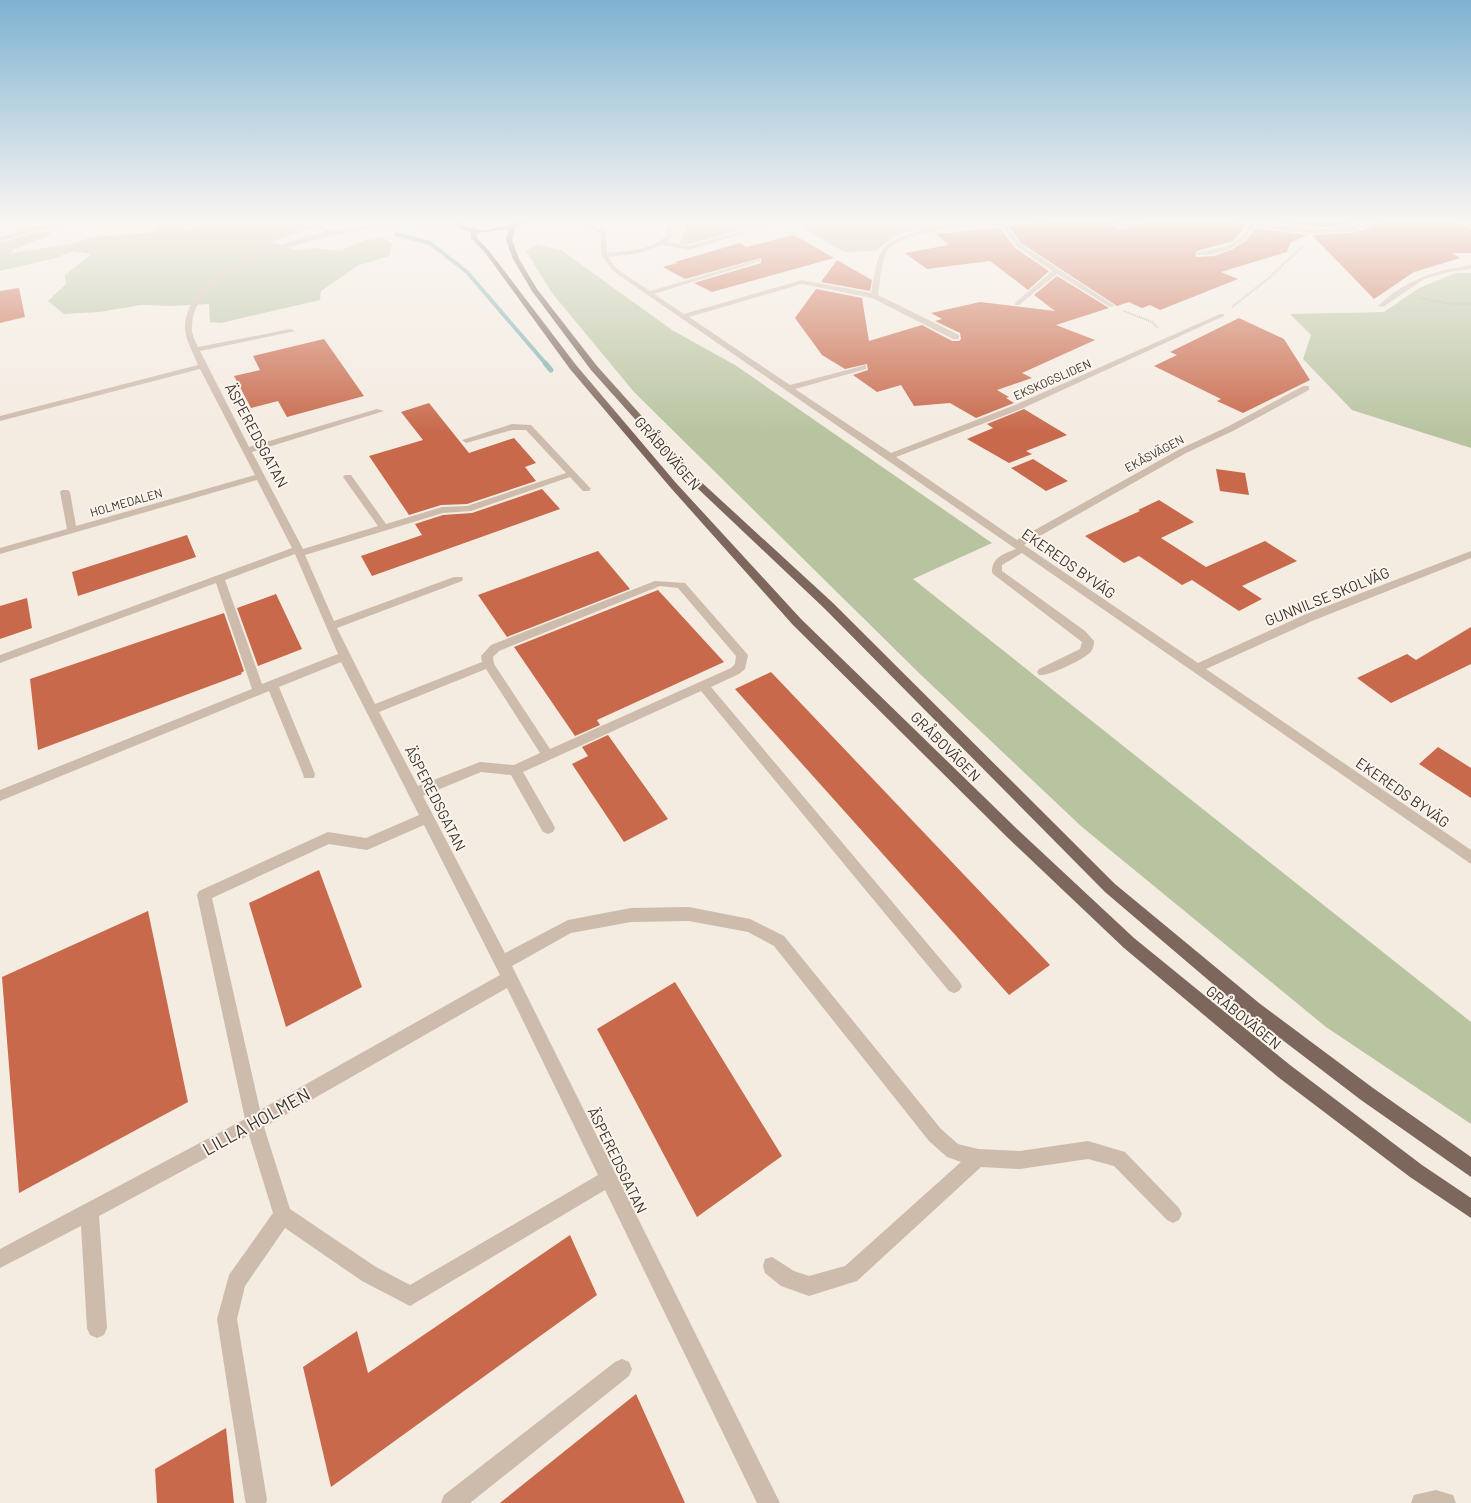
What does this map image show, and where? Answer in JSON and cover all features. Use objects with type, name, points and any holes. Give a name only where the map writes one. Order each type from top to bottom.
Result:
[{"type":"main road","name":"GRÅBOVÄGEN","points":[[517,292],[573,367],[673,485],[797,622],[1012,833],[1129,943],[1284,1071],[1416,1171],[1471,1210]]},
{"type":"main road","name":"GRÅBOVÄGEN","points":[[536,292],[594,368],[696,482],[829,606],[1110,888],[1253,1008],[1471,1168]]},
{"type":"street","name":"ÄSPEREDSGATAN","points":[[205,292],[192,310],[188,328],[202,366],[299,551],[344,656],[506,970],[769,1503]]},
{"type":"street","name":"EKEREDS BYVÄG","points":[[645,292],[889,457],[1471,858]]},
{"type":"street","points":[[648,294],[654,292]]},
{"type":"street","points":[[682,317],[767,292]]},
{"type":"street","points":[[854,292],[874,296],[956,337]]},
{"type":"street","points":[[1017,304],[1031,292]]},
{"type":"street","points":[[1089,292],[1112,306]]},
{"type":"street","points":[[1381,306],[1402,292]]},
{"type":"street","name":"EKSKOGSLIDEN","points":[[889,457],[1018,407],[1222,315]]},
{"type":"street","points":[[196,350],[291,330]]},
{"type":"street","points":[[0,419],[202,366]]},
{"type":"street","points":[[788,388],[863,367]]},
{"type":"street","name":"EKÅSVÄGEN","points":[[1043,672],[1084,652],[1088,647],[1088,641],[1081,634],[1002,578],[997,572],[997,564],[1019,547],[1175,455],[1230,429],[1306,388]]},
{"type":"street","points":[[246,451],[380,411]]},
{"type":"street","points":[[466,440],[512,427],[528,427],[586,489]]},
{"type":"street","points":[[0,659],[219,577],[299,551],[442,510],[468,509],[572,474]]},
{"type":"street","name":"HOLMEDALEN","points":[[0,551],[259,477]]},
{"type":"street","points":[[348,477],[383,527]]},
{"type":"street","points":[[65,492],[72,530]]},
{"type":"street","name":"GUNNILSE SKOLVÄG","points":[[1196,669],[1308,618],[1471,554]]},
{"type":"street","points":[[219,577],[233,612],[242,645],[259,691]]},
{"type":"street","points":[[331,626],[458,579]]},
{"type":"street","points":[[415,794],[480,766],[515,770],[548,756],[735,671],[741,666],[742,655],[689,592],[681,585],[668,582],[659,583],[495,648],[487,656],[488,664],[548,756]]},
{"type":"street","points":[[0,796],[344,656]]},
{"type":"street","points":[[372,710],[488,664]]},
{"type":"street","points":[[703,685],[954,986]]},
{"type":"street","points":[[272,686],[309,774]]},
{"type":"street","points":[[515,770],[548,828]]},
{"type":"street","points":[[427,818],[367,844],[328,838],[204,894],[254,1123],[283,1215],[369,1274],[410,1296],[609,1178]]},
{"type":"street","name":"LILLA HOLMEN","points":[[0,1259],[254,1123],[506,970],[568,927],[631,915],[689,914],[750,926],[779,941],[935,1135],[953,1151],[978,1158],[1020,1160],[1088,1150],[1118,1158],[1173,1214]]},
{"type":"street","points":[[772,1266],[788,1279],[809,1286],[850,1274],[978,1158]]},
{"type":"street","points":[[89,1211],[97,1328]]},
{"type":"street","points":[[256,1500],[227,1319],[236,1282],[283,1215]]},
{"type":"street","points":[[452,1503],[622,1369]]},
{"type":"street","points":[[1422,1503],[1436,1501],[1445,1503]]},
{"type":"path","points":[[1222,315],[1251,292]]},
{"type":"path","points":[[1400,295],[1452,304],[1471,304]]},
{"type":"path","points":[[1112,306],[1156,324],[1157,334],[1152,347]]},
{"type":"green space","points":[[57,292],[321,292],[320,300],[221,323],[210,322],[209,304],[141,305],[99,312],[64,314],[48,301]]},
{"type":"green space","points":[[619,292],[672,330],[735,365],[992,543],[913,579],[1471,1022],[1471,1124],[1326,1027],[1082,827],[920,674],[634,392],[552,293]]},
{"type":"green space","points":[[1413,292],[1471,292],[1471,448],[1352,410],[1303,359],[1311,335],[1290,314],[1384,312]]},
{"type":"building","points":[[0,292],[20,292],[25,317],[0,323]]},
{"type":"building","points":[[814,292],[832,292],[862,298],[869,341],[922,325],[952,341],[959,341],[961,339],[960,333],[935,321],[942,319],[931,313],[980,302],[1055,311],[1034,295],[1037,292],[1083,292],[1109,308],[1056,325],[1095,340],[1022,373],[1032,378],[997,390],[1009,397],[1006,398],[1014,403],[976,418],[950,403],[914,406],[901,385],[877,392],[853,375],[868,370],[867,364],[845,369],[822,355],[795,318]]},
{"type":"building","points":[[1096,292],[1205,292],[1160,310],[1150,305],[1142,308],[1129,302],[1117,306]]},
{"type":"building","points":[[1367,292],[1384,292],[1374,299]]},
{"type":"building","points":[[1239,318],[1284,339],[1310,380],[1243,413],[1217,401],[1221,399],[1154,366],[1177,355],[1170,352]]},
{"type":"building","points":[[324,339],[364,396],[287,417],[278,401],[251,408],[234,376],[260,370],[253,356]]},
{"type":"building","points":[[429,403],[469,453],[514,438],[536,463],[525,467],[536,481],[467,504],[441,505],[409,515],[369,456],[423,440],[401,412]]},
{"type":"building","points":[[1024,409],[1067,435],[1026,451],[1032,454],[1009,463],[967,439],[993,428],[987,424]]},
{"type":"building","points":[[1033,459],[1068,481],[1046,491],[1011,468]]},
{"type":"building","points":[[1216,469],[1245,473],[1249,495],[1220,491]]},
{"type":"building","points":[[542,489],[560,509],[372,576],[361,556],[422,535],[415,524],[443,515],[472,513]]},
{"type":"building","points":[[1159,500],[1194,522],[1161,538],[1206,567],[1265,541],[1297,561],[1242,586],[1262,599],[1239,611],[1192,580],[1182,585],[1139,556],[1124,563],[1085,536],[1140,511],[1138,510]]},
{"type":"building","points":[[187,535],[196,557],[78,596],[72,572]]},
{"type":"building","points":[[598,551],[630,589],[507,637],[478,595]]},
{"type":"building","points":[[658,590],[724,662],[597,720],[600,725],[575,736],[514,647]]},
{"type":"building","points":[[276,594],[302,649],[258,666],[237,608]]},
{"type":"building","points":[[27,598],[32,628],[0,639],[0,606]]},
{"type":"building","points":[[224,613],[244,671],[242,674],[38,750],[30,679]]},
{"type":"building","points":[[1471,627],[1471,664],[1391,703],[1357,678],[1407,654],[1416,660]]},
{"type":"building","points":[[771,672],[1050,965],[1009,995],[735,689]]},
{"type":"building","points":[[608,735],[668,819],[624,842],[572,764],[588,756],[582,747]]},
{"type":"building","points":[[1438,747],[1471,768],[1471,798],[1419,764]]},
{"type":"building","points":[[319,870],[362,987],[286,1027],[249,903]]},
{"type":"building","points":[[148,911],[188,1102],[19,1193],[2,977]]},
{"type":"building","points":[[675,982],[782,1156],[697,1217],[597,1029]]},
{"type":"building","points":[[570,1235],[597,1295],[331,1487],[303,1367],[357,1331],[368,1373]]},
{"type":"building","points":[[636,1394],[685,1503],[500,1503]]},
{"type":"building","points":[[226,1428],[234,1503],[157,1503],[155,1469]]},
{"type":"waterway","points":[[484,292],[546,364]]},
{"type":"waterway","points":[[545,363],[551,370]]}]
